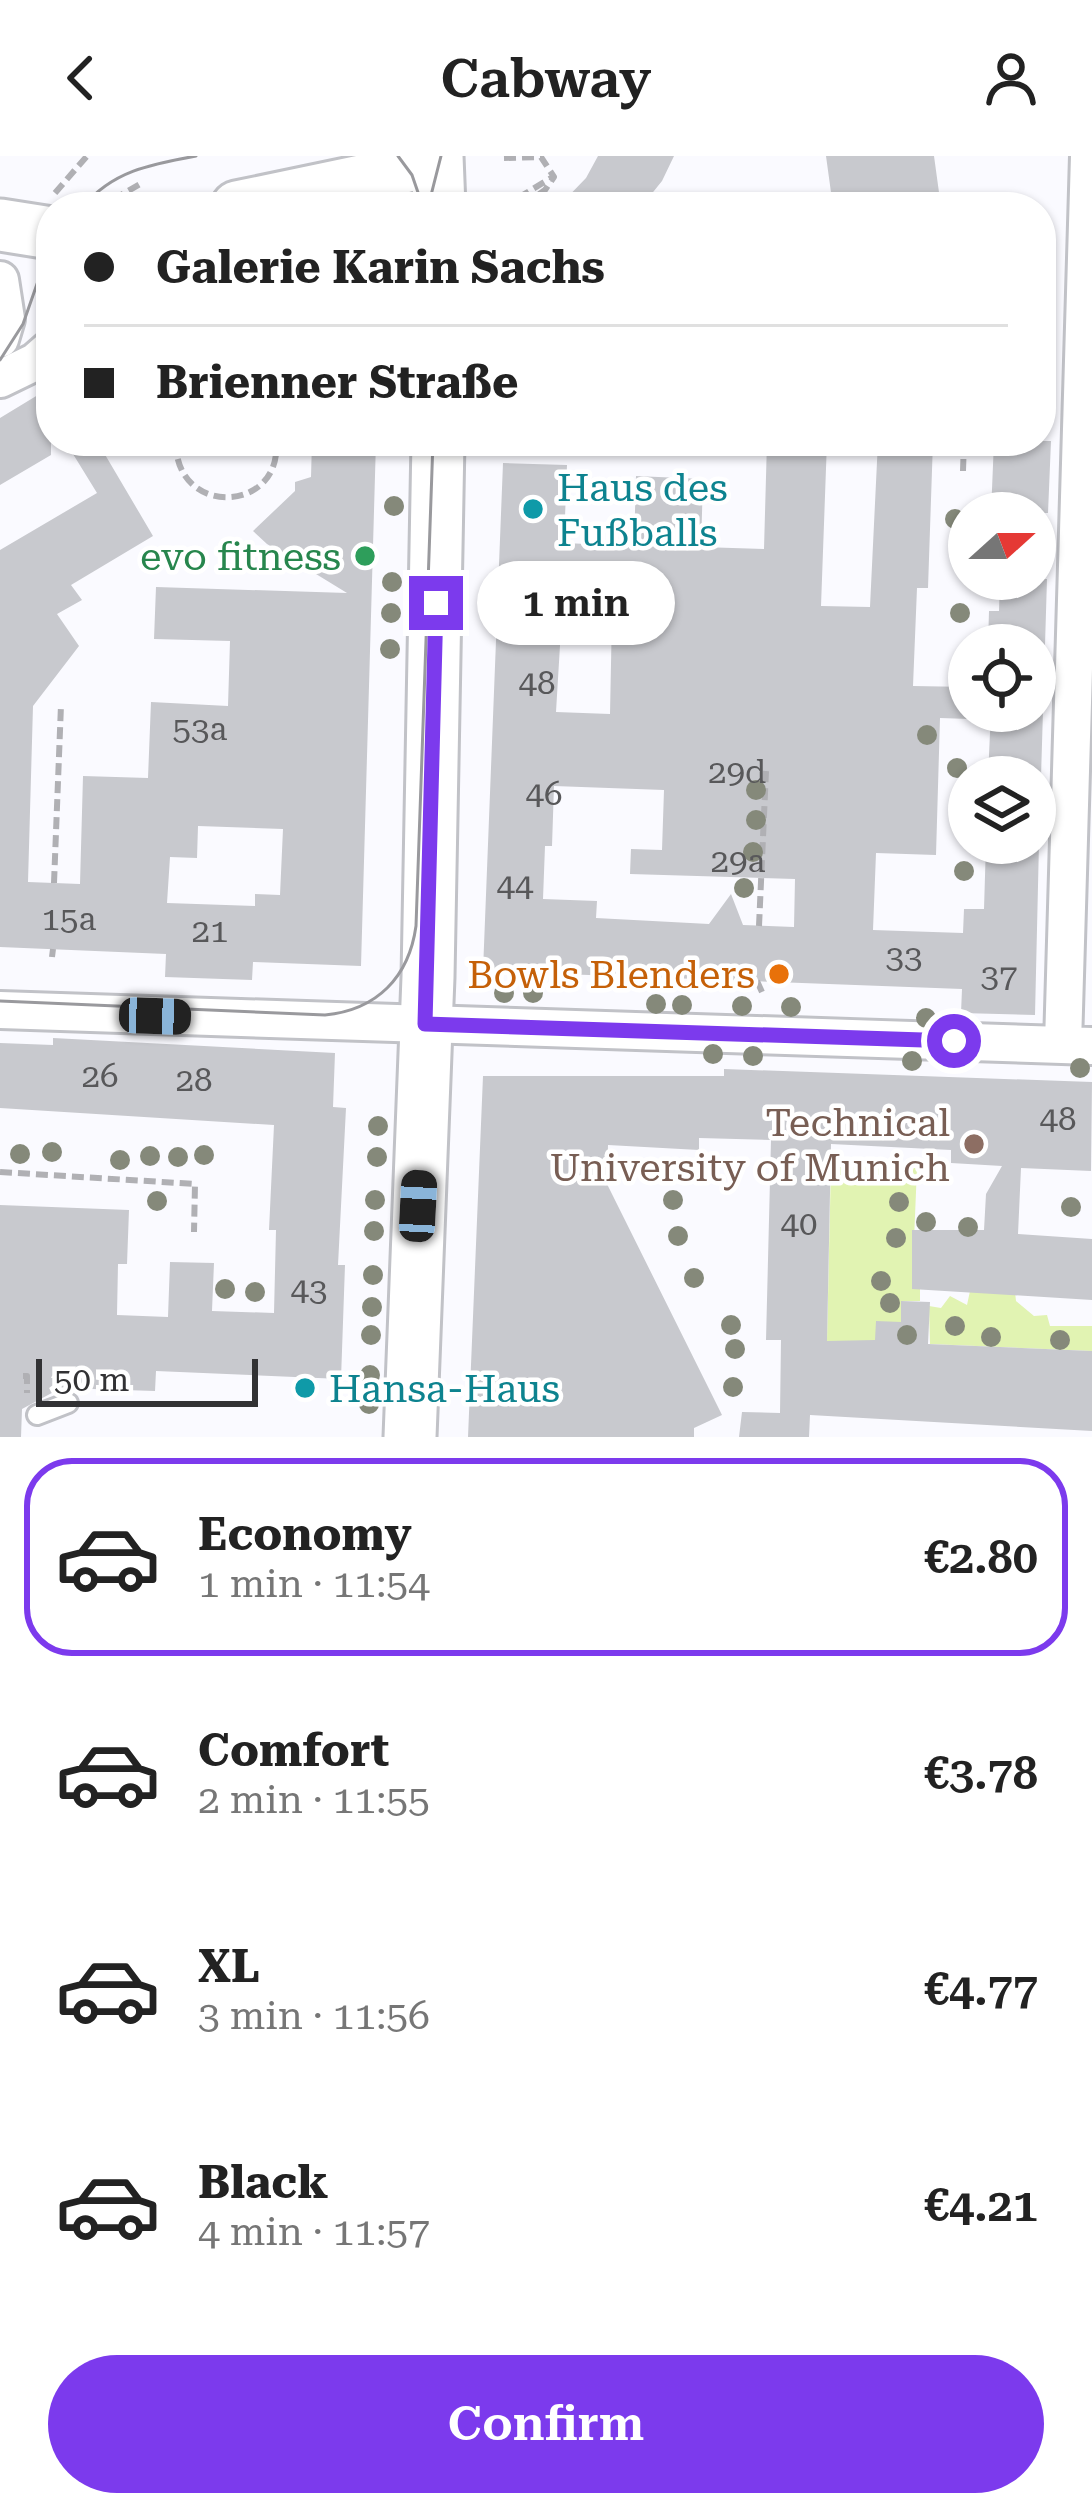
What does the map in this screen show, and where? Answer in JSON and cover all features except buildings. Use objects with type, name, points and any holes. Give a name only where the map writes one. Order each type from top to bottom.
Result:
[{"type":"main road","points":[[309,192],[366,180],[436,156],[438,192]]},
{"type":"main road","points":[[0,225],[36,231]]},
{"type":"main road","points":[[410,1437],[438,456]]},
{"type":"street","points":[[0,1010],[1077,1045],[1089,156]]},
{"type":"street","points":[[0,280],[6,319],[0,339]]},
{"type":"street","points":[[0,379],[36,361]]},
{"type":"lane","points":[[37,1415],[68,1403]]},
{"type":"path","points":[[504,158],[544,156],[554,177]]},
{"type":"path","points":[[542,192],[554,177]]},
{"type":"path","points":[[525,192],[554,177]]},
{"type":"path","points":[[125,192],[140,184]]},
{"type":"path","points":[[178,456],[180,470],[190,484],[220,498],[237,498],[266,480],[275,456]]},
{"type":"path","points":[[963,471],[964,456]]},
{"type":"path","points":[[54,883],[61,704]]},
{"type":"path","points":[[759,926],[766,771]]},
{"type":"path","points":[[757,981],[762,992]]},
{"type":"path","points":[[0,1172],[195,1184],[194,1232]]},
{"type":"path","points":[[23,1376],[27,1376],[27,1395]]},
{"type":"green space","points":[[831,1164],[917,1168],[912,1288],[920,1289],[920,1301],[902,1301],[901,1322],[875,1342],[827,1341]]},
{"type":"green space","points":[[970,1291],[1015,1292],[1016,1301],[1034,1316],[1047,1315],[1050,1326],[1092,1326],[1092,1351],[930,1344],[929,1306],[941,1308],[950,1296],[967,1305]]},
{"type":"tram line","points":[[98,192],[149,166],[196,156]]},
{"type":"tram line","points":[[398,156],[418,192]]},
{"type":"tram line","points":[[432,192],[441,156]]},
{"type":"tram line","points":[[0,360],[23,324],[36,287]]},
{"type":"tram line","points":[[0,1001],[325,1015],[375,998],[398,975],[416,926],[432,456]]},
{"type":"place","name":"Haus des Fußballs","points":[[533,509]]},
{"type":"place","name":"evo fitness","points":[[365,556]]},
{"type":"place","name":"Bowls Blenders","points":[[779,974]]},
{"type":"place","name":"Technical University of Munich","points":[[974,1144]]},
{"type":"place","name":"Hansa-Haus","points":[[305,1388]]},
{"type":"route","points":[[436,603],[425,1024],[954,1041]]}]
